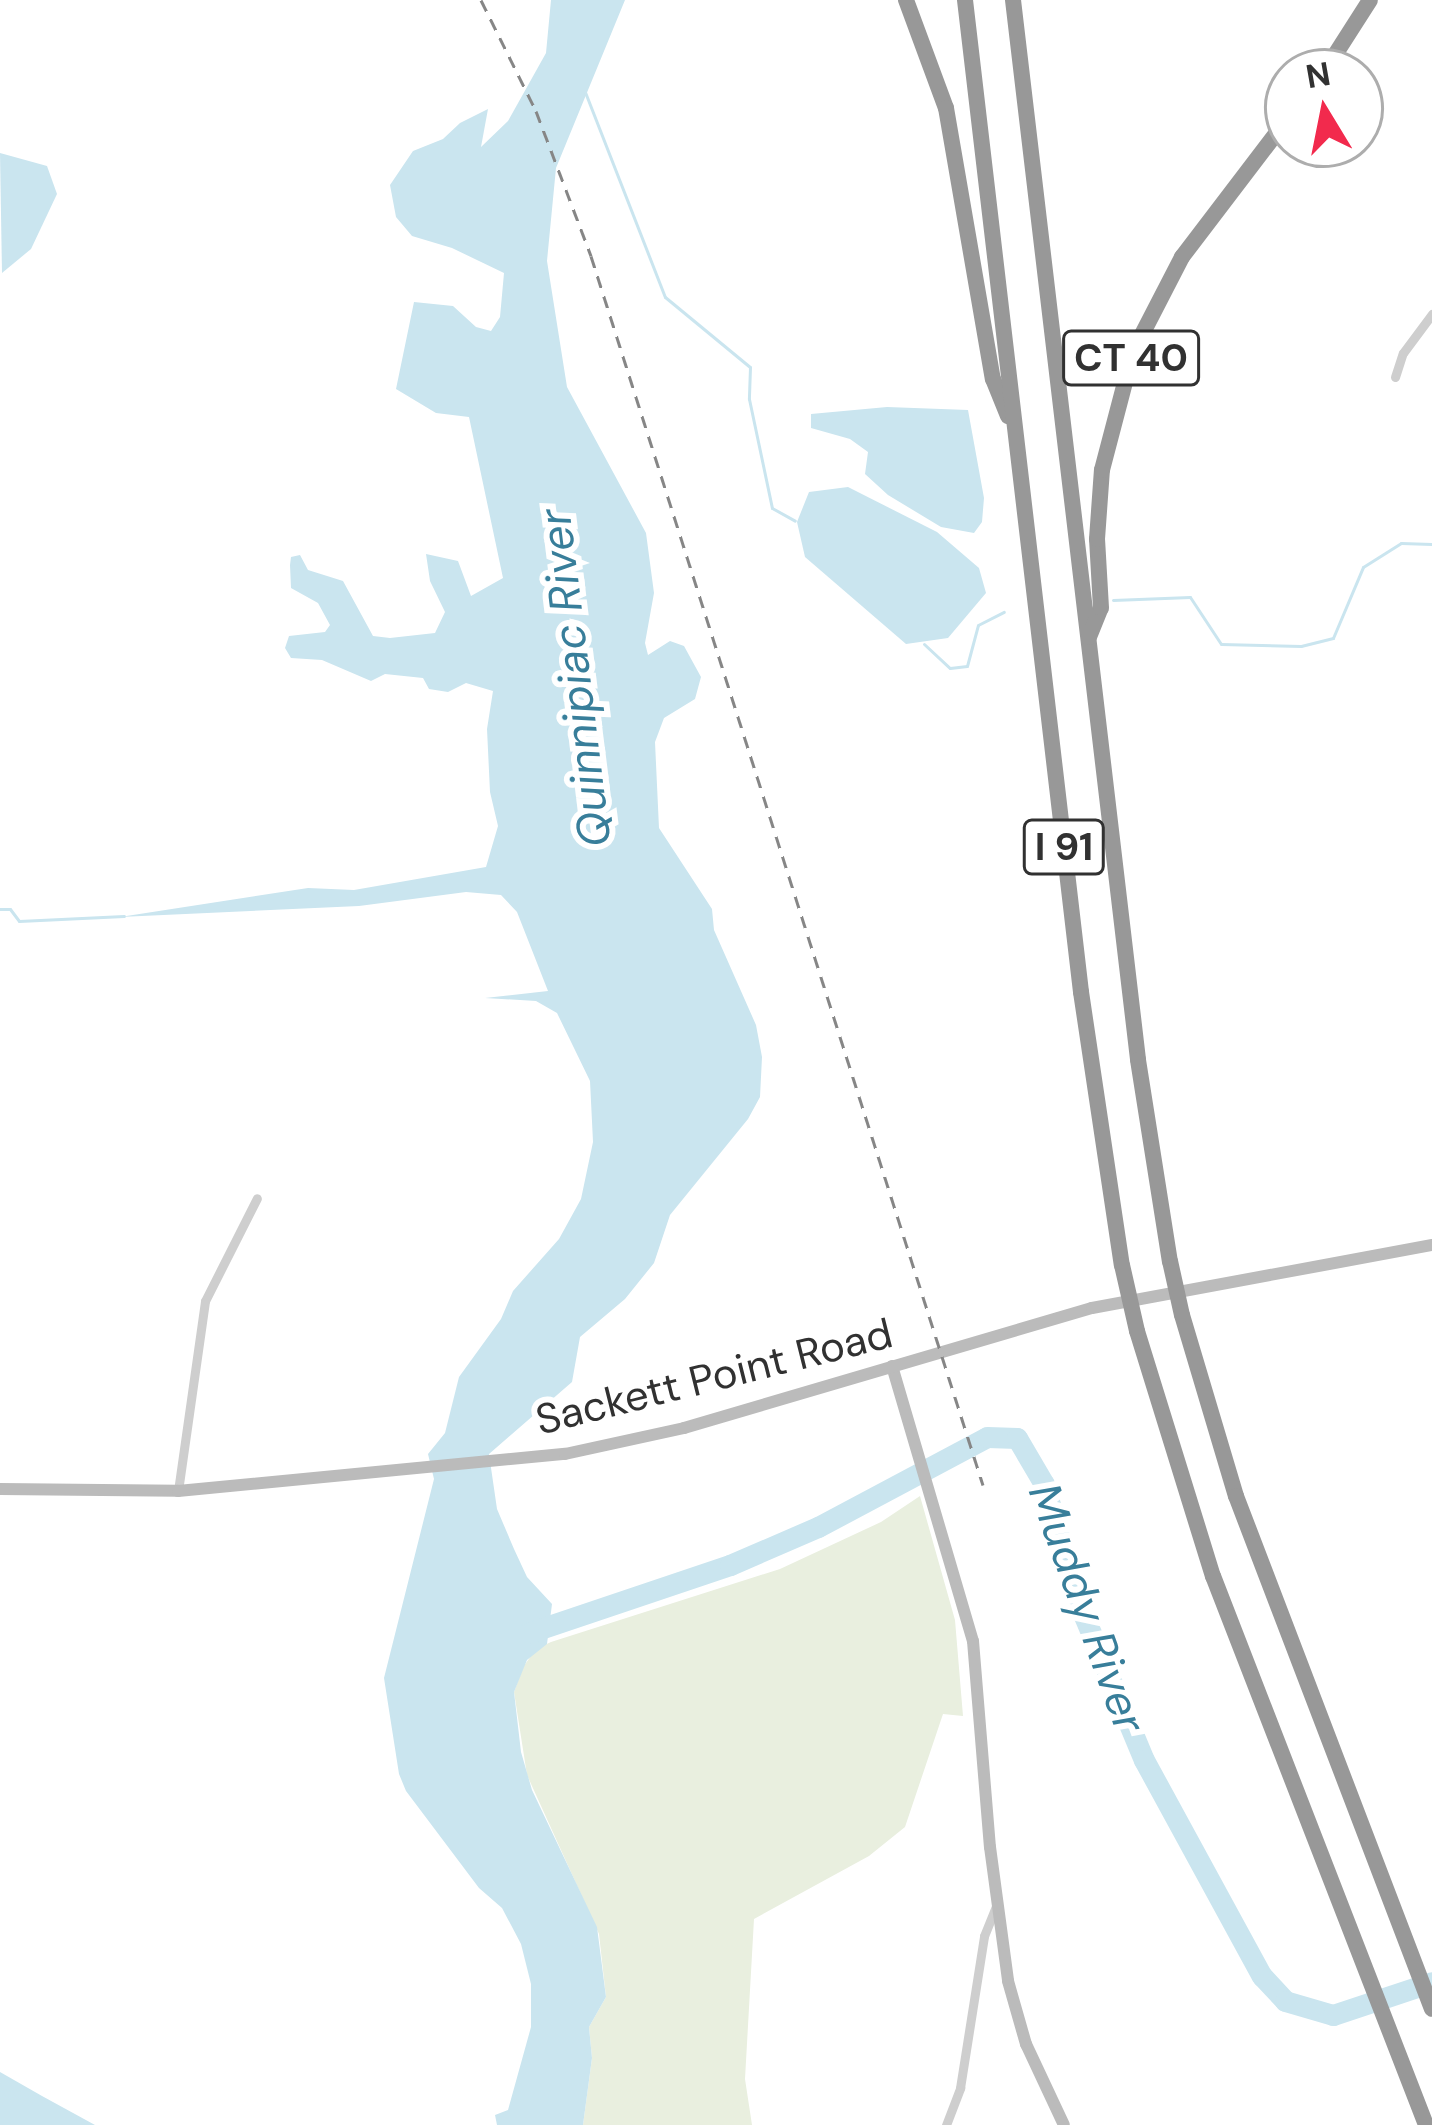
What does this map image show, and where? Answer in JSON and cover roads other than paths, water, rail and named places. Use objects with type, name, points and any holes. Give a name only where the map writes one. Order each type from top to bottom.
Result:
[{"type":"highway","name":"CT 40","points":[[906,0],[942,92],[992,372],[1014,428]]},
{"type":"highway","name":"I 91","points":[[965,0],[1091,1071],[1137,1331],[1196,1527],[1426,2125]]},
{"type":"highway","name":"I 91","points":[[1013,0],[1143,1100],[1170,1261],[1232,1484],[1432,2008]]},
{"type":"highway","points":[[1339,48],[1370,0]]},
{"type":"highway","name":"CT 40","points":[[1088,638],[1101,608],[1102,470],[1133,352],[1182,257],[1264,149]]},
{"type":"street","points":[[1395,377],[1410,340],[1432,314]]},
{"type":"street","points":[[178,1491],[205,1301],[256,1198]]},
{"type":"street","name":"Sackett Point Road","points":[[0,1489],[178,1491],[490,1464],[653,1436],[1133,1298],[1432,1244]]},
{"type":"street","points":[[892,1366],[973,1641],[997,1907],[1026,2044],[1064,2125]]},
{"type":"street","points":[[946,2125],[961,2089],[984,1936],[997,1907]]},
{"type":"water","name":"Quinnipiac River","points":[[551,0],[625,0],[556,168],[547,261],[567,387],[646,533],[654,593],[645,643],[648,655],[670,641],[684,646],[701,677],[695,699],[664,718],[655,742],[659,828],[712,909],[714,930],[756,1025],[762,1057],[760,1097],[748,1119],[670,1215],[654,1263],[625,1299],[580,1337],[572,1382],[489,1454],[497,1509],[527,1577],[552,1604],[547,1644],[527,1660],[514,1692],[521,1752],[532,1790],[597,1927],[606,1997],[589,2027],[592,2058],[583,2125],[497,2125],[495,2115],[508,2110],[531,2027],[531,1984],[521,1944],[502,1908],[479,1888],[406,1791],[399,1774],[384,1678],[434,1479],[428,1454],[445,1433],[459,1377],[501,1319],[513,1291],[559,1239],[581,1199],[593,1142],[590,1081],[557,1013],[536,1001],[485,998],[548,991],[517,912],[501,895],[466,892],[359,906],[120,917],[308,888],[354,890],[486,867],[498,826],[490,792],[487,729],[493,691],[466,683],[448,692],[429,689],[423,678],[385,674],[371,681],[322,660],[291,658],[285,648],[289,636],[325,632],[330,625],[318,603],[291,588],[290,565],[291,557],[300,555],[308,570],[343,581],[373,636],[390,638],[435,633],[445,612],[430,581],[426,554],[458,561],[471,596],[503,578],[469,417],[436,413],[396,389],[414,302],[453,306],[476,327],[491,331],[500,317],[504,273],[452,248],[412,236],[396,217],[390,185],[413,151],[443,139],[460,123],[488,109],[481,147],[508,121],[546,53]]},
{"type":"water","points":[[0,153],[47,166],[57,194],[31,249],[2,273]]},
{"type":"water","points":[[887,407],[968,410],[984,498],[982,522],[974,533],[941,527],[888,495],[865,474],[868,452],[850,439],[811,428],[811,414]]},
{"type":"water","points":[[848,487],[937,532],[979,568],[986,593],[948,638],[906,644],[805,557],[797,522],[809,492]]},
{"type":"water","points":[[0,2072],[42,2096],[95,2125],[0,2125]]},
{"type":"waterway","points":[[585,92],[665,297],[750,367],[749,399],[772,508],[795,521]]},
{"type":"waterway","points":[[1113,600],[1190,597],[1221,644],[1301,646],[1333,638],[1363,567],[1401,543],[1432,544]]},
{"type":"waterway","points":[[924,644],[950,668],[967,666],[978,625],[1004,612]]},
{"type":"waterway","points":[[0,909],[10,909],[19,921],[124,916]]},
{"type":"waterway","name":"Muddy River","points":[[528,1633],[730,1565],[818,1527],[987,1437],[1017,1438],[1044,1484],[1079,1604],[1144,1760],[1262,1976],[1285,2001],[1333,2015],[1432,1982]]},
{"type":"railway","points":[[481,0],[536,111],[591,256],[983,1485]]}]
